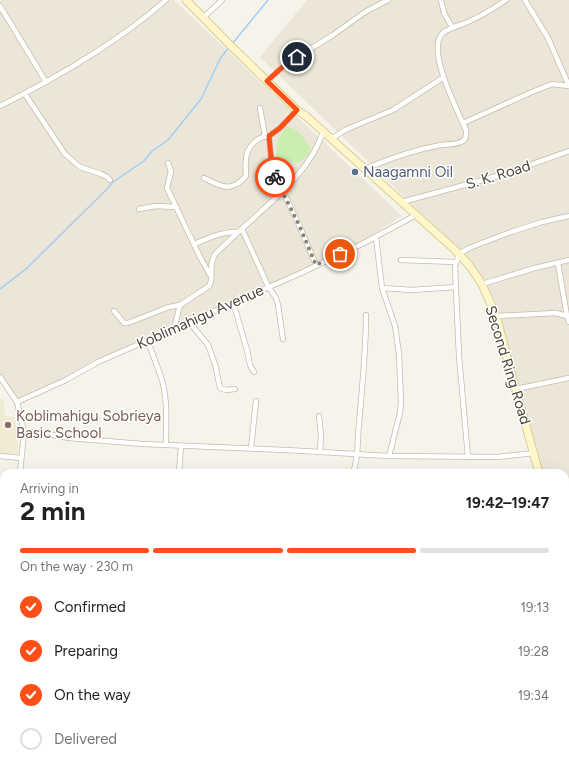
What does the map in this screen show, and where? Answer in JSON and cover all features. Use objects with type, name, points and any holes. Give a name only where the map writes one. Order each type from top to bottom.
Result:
[{"type":"street","points":[[0,106],[46,82],[130,30],[166,0]]},
{"type":"street","name":"Second Ring Road","points":[[186,0],[297,110],[306,116],[402,202],[413,216],[432,228],[459,254],[482,284],[496,316],[538,469]]},
{"type":"street","points":[[203,18],[222,0]]},
{"type":"street","points":[[267,81],[287,63],[333,35],[365,12],[388,0]]},
{"type":"street","points":[[441,0],[444,13],[452,27]]},
{"type":"street","points":[[365,169],[385,160],[418,149],[460,142],[466,137],[466,130],[444,77],[439,58],[439,38],[444,32],[452,27],[463,24],[482,15],[506,0]]},
{"type":"street","points":[[525,0],[548,38],[569,86]]},
{"type":"street","points":[[0,6],[46,82]]},
{"type":"street","points":[[331,139],[345,130],[393,110],[444,77]]},
{"type":"street","points":[[463,123],[552,84],[569,86]]},
{"type":"street","points":[[25,94],[65,154],[80,167],[101,174],[110,180]]},
{"type":"street","points":[[260,108],[267,136],[272,168],[316,265]]},
{"type":"street","points":[[204,178],[230,188],[239,184],[246,176],[246,158],[248,150],[255,142],[280,128],[297,110]]},
{"type":"street","points":[[114,311],[124,323],[128,323],[169,307],[180,305],[209,286],[212,282],[212,258],[283,192],[308,162],[323,132]]},
{"type":"street","name":"S. K. Road","points":[[402,202],[501,175],[569,151]]},
{"type":"street","points":[[168,163],[171,172],[167,188],[211,276]]},
{"type":"street","points":[[139,209],[156,206],[176,207]]},
{"type":"street","name":"Koblimahigu Avenue","points":[[17,402],[54,386],[98,362],[190,323],[376,237],[413,216]]},
{"type":"street","points":[[468,457],[459,356],[455,267],[459,254],[468,248],[512,232],[542,222],[569,216]]},
{"type":"street","points":[[194,244],[221,233],[240,231]]},
{"type":"street","points":[[240,231],[268,286],[276,298],[283,339]]},
{"type":"street","points":[[376,237],[382,288],[396,333],[401,402],[400,413],[389,456]]},
{"type":"street","points":[[401,260],[456,262]]},
{"type":"street","points":[[482,284],[569,260]]},
{"type":"street","points":[[558,263],[569,322]]},
{"type":"street","points":[[382,288],[412,290],[456,287]]},
{"type":"street","points":[[233,302],[250,365],[254,372]]},
{"type":"street","points":[[174,329],[180,305]]},
{"type":"street","points":[[496,316],[556,313],[567,316]]},
{"type":"street","points":[[354,469],[366,347],[366,315]]},
{"type":"street","points":[[190,323],[208,345],[215,364],[220,388],[226,390],[235,389]]},
{"type":"street","points":[[148,341],[161,377],[164,391],[166,410],[166,445]]},
{"type":"street","points":[[0,377],[17,402],[24,432],[20,469]]},
{"type":"street","points":[[516,389],[569,378]]},
{"type":"street","points":[[251,448],[256,401]]},
{"type":"street","points":[[319,416],[321,434],[320,452]]},
{"type":"street","points":[[24,432],[36,432],[69,438],[181,446],[251,448],[389,456],[497,457],[535,453]]},
{"type":"street","points":[[179,469],[181,446]]},
{"type":"street","points":[[0,456],[21,458]]},
{"type":"shaded area","points":[[0,0],[174,0],[402,216],[361,242],[263,289],[18,401],[0,376]]},
{"type":"shaded area","points":[[307,0],[569,0],[569,469],[540,469],[496,304],[478,272],[453,242],[260,57]]},
{"type":"shaded area","name":"Koblimahigu Sobrieya Basic School","points":[[0,398],[3,399],[6,416],[15,417],[18,434],[18,454],[0,453]]},
{"type":"green space","points":[[286,127],[298,131],[310,148],[309,155],[298,163],[277,157],[276,149],[278,141]]},
{"type":"waterway","points":[[232,44],[268,0]]},
{"type":"waterway","points":[[0,289],[26,269],[113,182],[144,161],[152,151],[168,140],[201,99],[220,59],[229,47]]},
{"type":"way so far","points":[[275,177],[299,225],[316,265],[340,254]]},
{"type":"place","name":"Naagamni Oil","points":[[355,172]]},
{"type":"place","name":"Koblimahigu Sobrieya Basic School","points":[[8,425]]},
{"type":"route","points":[[275,177],[272,168],[269,136],[280,128],[297,110],[267,81],[287,63],[297,57]]}]
